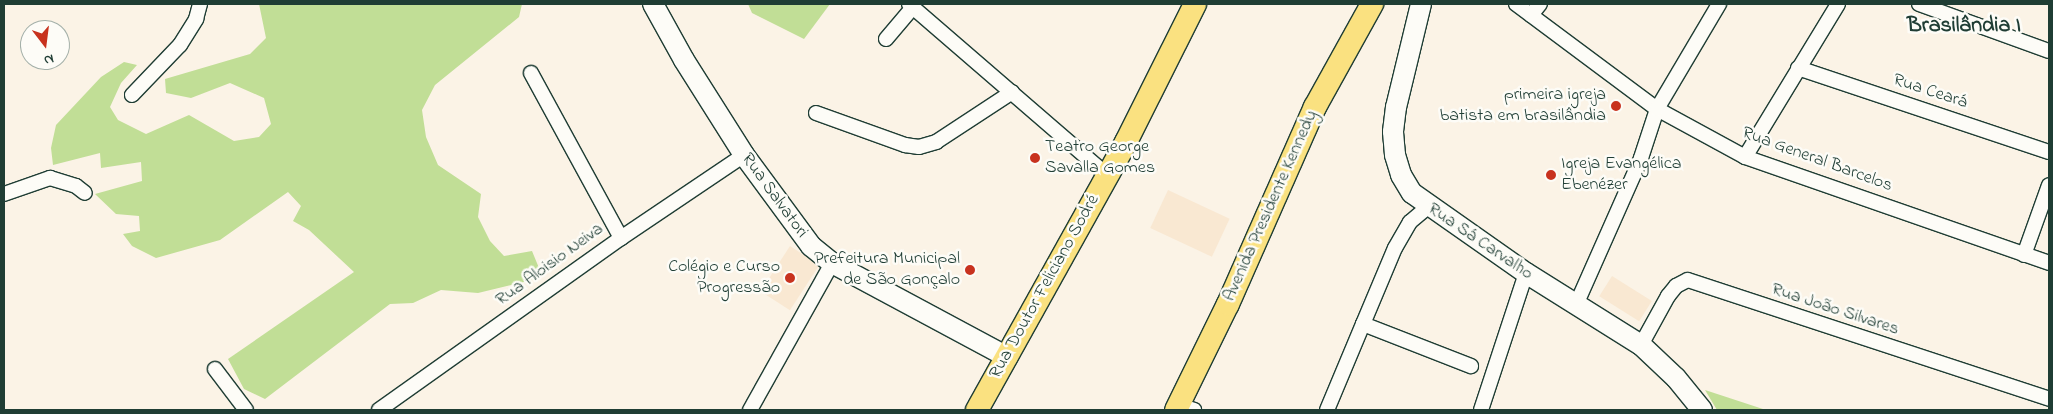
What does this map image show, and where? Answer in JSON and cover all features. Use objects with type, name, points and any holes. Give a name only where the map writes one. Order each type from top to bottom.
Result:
[{"type":"main road","name":"Rua Salvatori","points":[[653,4],[684,60],[744,155],[794,227],[811,246],[832,263],[1007,357]]},
{"type":"main road","name":"Rua Doutor Feliciano Sodré","points":[[977,410],[1107,175],[1195,4]]},
{"type":"main road","name":"Avenida Presidente Kennedy","points":[[1183,408],[1315,107],[1372,4]]},
{"type":"main road","name":"Rua Sá Carvalho","points":[[1422,4],[1400,91],[1393,132],[1394,156],[1401,175],[1412,192],[1428,207],[1526,273],[1641,345],[1676,378],[1702,410]]},
{"type":"street","points":[[132,95],[185,39],[196,19],[200,4]]},
{"type":"street","name":"Rua General Barcelos","points":[[1516,4],[1657,109],[1745,157],[2049,263]]},
{"type":"street","points":[[1531,15],[1540,4]]},
{"type":"street","points":[[1576,305],[1638,166],[1657,109],[1719,4]]},
{"type":"street","points":[[1745,157],[1838,4]]},
{"type":"street","points":[[1919,4],[2049,51]]},
{"type":"street","points":[[886,40],[911,6],[1107,175]]},
{"type":"street","name":"Rua Ceará","points":[[1798,68],[2049,152]]},
{"type":"street","points":[[531,73],[621,238]]},
{"type":"street","points":[[816,113],[905,145],[919,147],[936,142],[1012,92]]},
{"type":"street","name":"Rua Aloisio Neiva","points":[[379,410],[621,238],[744,155]]},
{"type":"street","points":[[4,194],[50,178],[76,186],[85,193]]},
{"type":"street","points":[[2024,255],[2049,185]]},
{"type":"street","points":[[1327,410],[1395,248],[1410,222],[1428,207]]},
{"type":"street","points":[[750,410],[832,263]]},
{"type":"street","points":[[1481,410],[1526,273]]},
{"type":"street","name":"Rua João Silvares","points":[[1641,345],[1668,296],[1676,286],[1688,280],[2049,399]]},
{"type":"street","points":[[1363,324],[1471,366]]},
{"type":"street","points":[[215,369],[246,410]]},
{"type":"shaded area","points":[[1168,190],[1230,219],[1212,257],[1150,228]]},
{"type":"shaded area","name":"Colégio e Curso Progressão","points":[[790,246],[819,265],[790,310],[761,291]]},
{"type":"shaded area","points":[[1612,276],[1652,301],[1639,321],[1599,296]]},
{"type":"green space","points":[[259,4],[522,4],[519,17],[435,85],[422,110],[426,137],[438,165],[481,194],[478,217],[490,241],[504,256],[532,251],[539,268],[532,280],[478,293],[441,290],[413,303],[390,304],[265,399],[244,389],[228,359],[354,272],[309,230],[293,221],[301,206],[288,192],[220,240],[156,258],[132,246],[123,234],[140,231],[139,216],[116,214],[95,194],[142,181],[141,162],[101,168],[100,153],[53,165],[51,148],[56,125],[101,77],[124,62],[137,65],[121,83],[110,107],[118,120],[146,134],[189,115],[234,141],[259,137],[271,124],[264,98],[230,83],[191,98],[166,93],[165,79],[250,54],[266,38]]},
{"type":"green space","points":[[748,4],[830,4],[804,39],[752,13]]},
{"type":"green space","points":[[1705,390],[1766,410],[1717,410]]},
{"type":"place","name":"primeira igreja batista em brasilândia","points":[[1616,106]]},
{"type":"place","name":"Teatro George Savalla Gomes","points":[[1035,158]]},
{"type":"place","name":"Igreja Evangélica Ebenézer","points":[[1551,175]]},
{"type":"place","name":"Prefeitura Municipal de São Gonçalo","points":[[970,270]]},
{"type":"place","name":"Colégio e Curso Progressão","points":[[790,278]]},
{"type":"district","name":"Brasilândia I","points":[[1964,27]]}]
